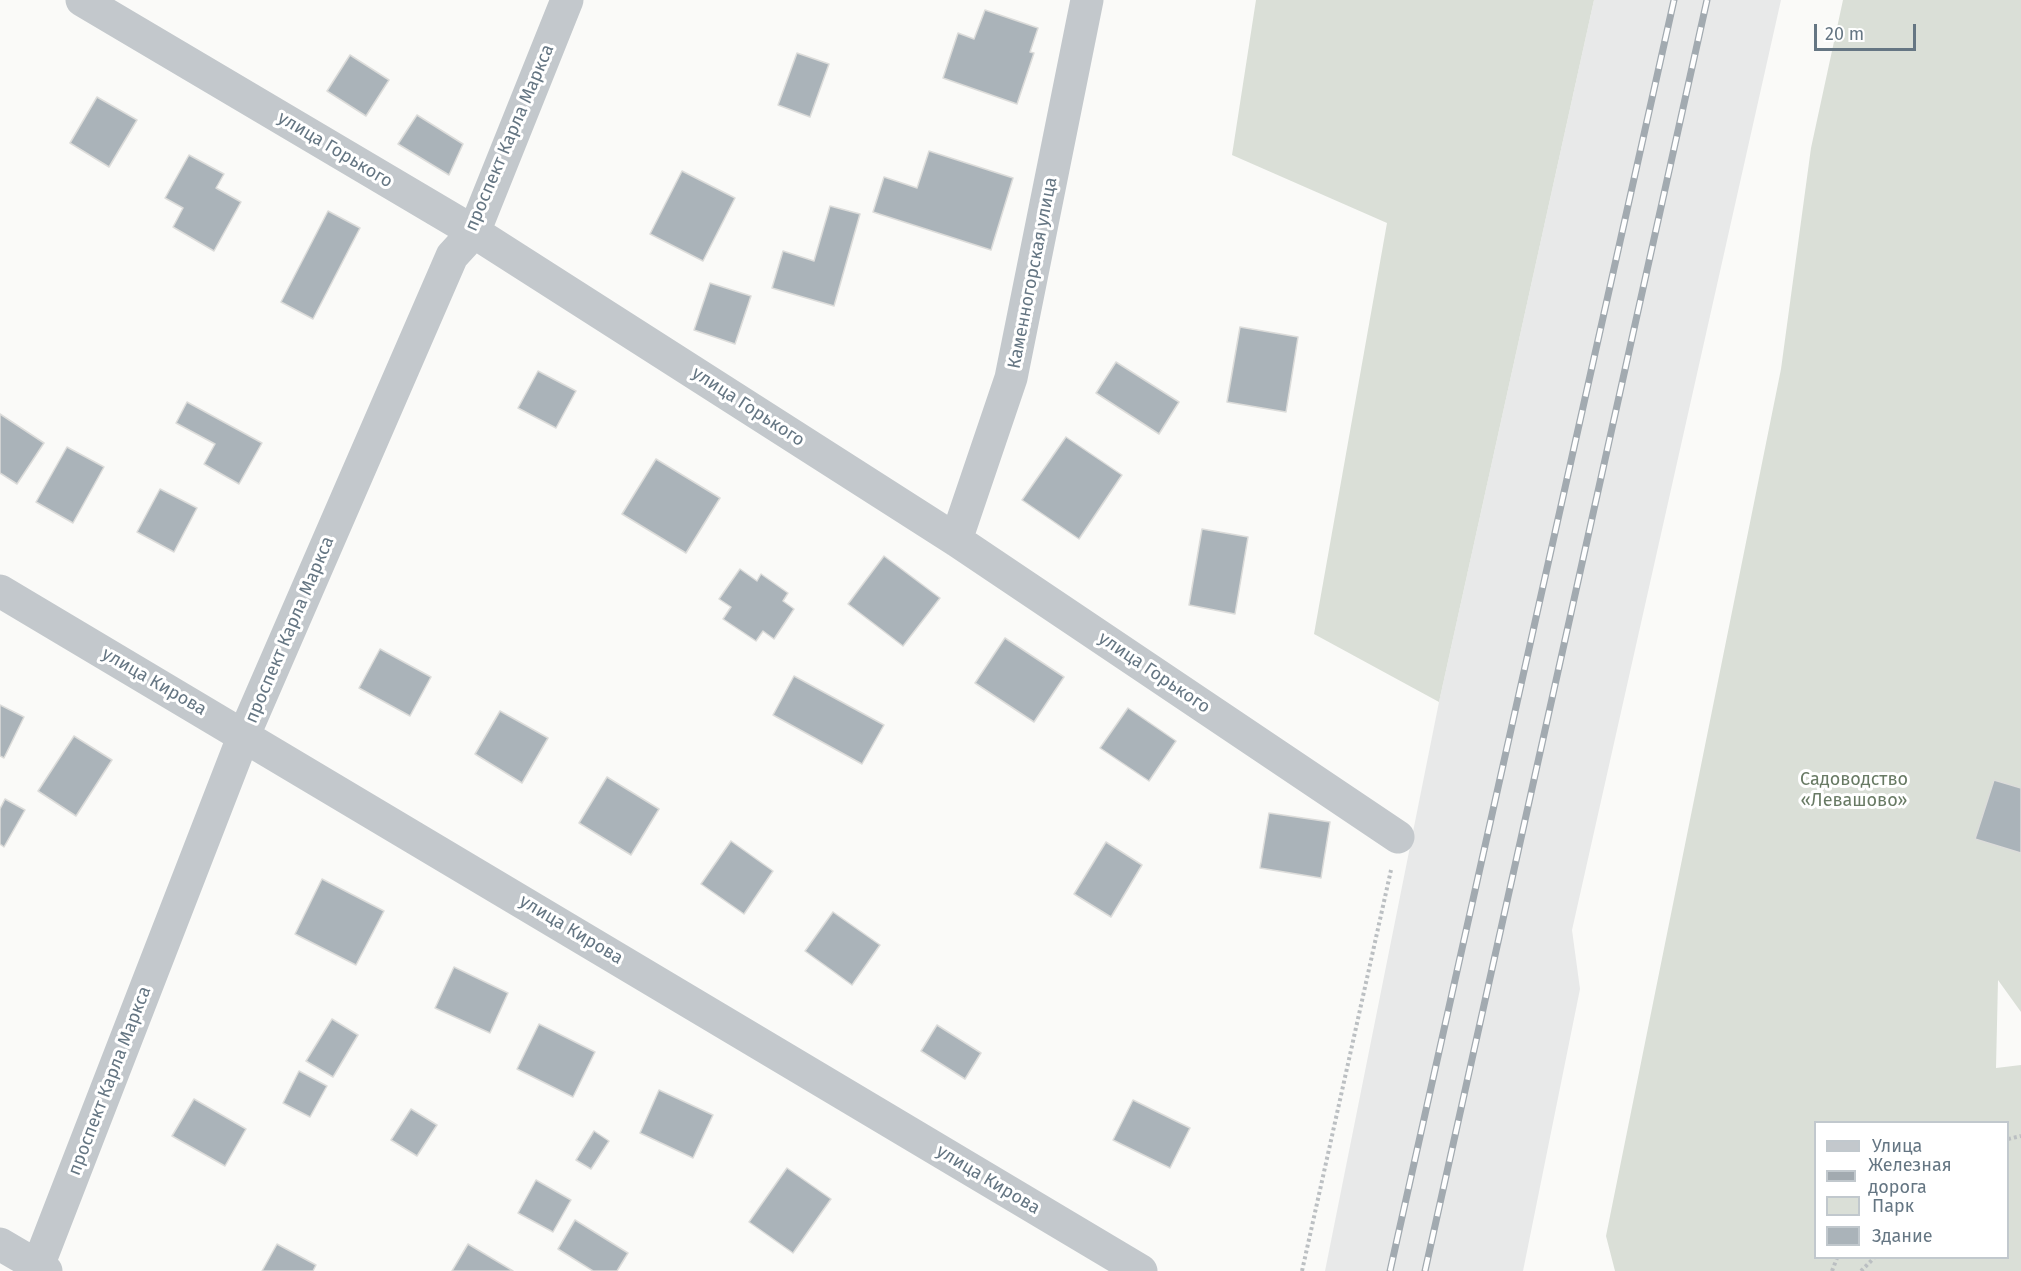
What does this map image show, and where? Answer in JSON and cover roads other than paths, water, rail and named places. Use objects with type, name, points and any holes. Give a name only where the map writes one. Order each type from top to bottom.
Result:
[{"type":"street","name":"улица Горького","points":[[82,0],[474,232],[956,540],[1398,837]]},
{"type":"street","name":"проспект Карла Маркса","points":[[40,1269],[244,735],[452,256],[474,232],[567,0]]},
{"type":"street","name":"Каменногорская улица","points":[[956,540],[1011,378],[1088,0]]},
{"type":"street","name":"улица Кирова","points":[[0,591],[1142,1271]]},
{"type":"street","points":[[0,1244],[40,1269]]},
{"type":"railway","points":[[1390,1271],[1674,0]]},
{"type":"railway","points":[[1425,1271],[1707,0]]},
{"type":"park label","name":"Садоводство «Левашово»","points":[[1854,790]]}]
